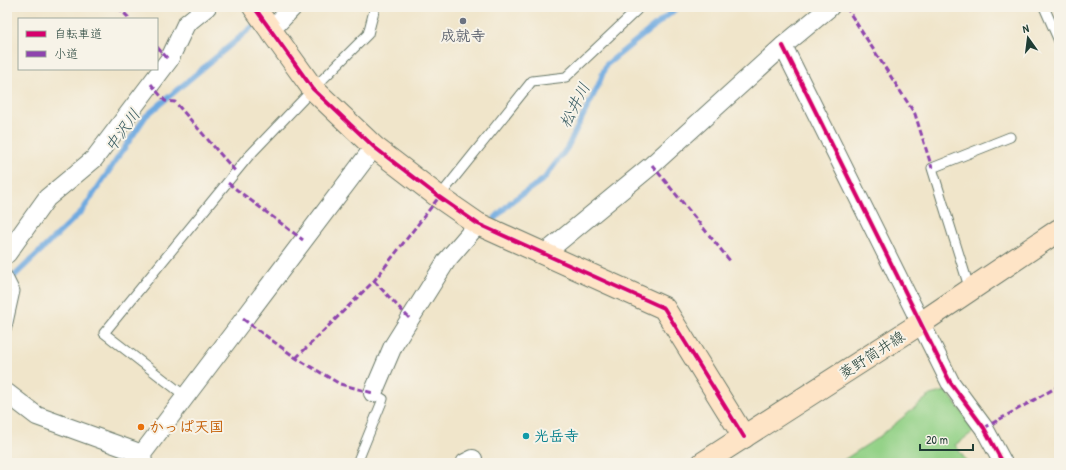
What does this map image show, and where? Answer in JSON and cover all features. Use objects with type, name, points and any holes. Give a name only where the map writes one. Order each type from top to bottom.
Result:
[{"type":"street","points":[[7,254],[47,198],[94,159],[169,60],[186,24],[207,7]]},
{"type":"street","points":[[271,28],[293,7]]},
{"type":"street","points":[[544,254],[652,165],[783,46],[830,7]]},
{"type":"street","points":[[255,8],[271,28],[313,89],[374,147],[439,197],[481,226],[664,308],[744,438]]},
{"type":"street","points":[[783,46],[950,382],[984,428],[1003,463]]},
{"type":"street","points":[[7,393],[37,416],[143,458],[186,396],[374,147]]},
{"type":"street","points":[[374,393],[393,346],[447,260],[481,226]]},
{"type":"street","name":"菱野筒井線","points":[[703,463],[921,323],[1059,230]]},
{"type":"lane","points":[[186,396],[104,333],[248,157],[368,34],[375,7]]},
{"type":"lane","points":[[439,197],[532,81],[566,77],[637,10],[634,7]]},
{"type":"lane","points":[[1044,7],[1059,41]]},
{"type":"lane","points":[[970,290],[932,168],[1010,137]]},
{"type":"lane","points":[[7,275],[15,290],[7,327]]},
{"type":"lane","points":[[357,463],[383,399],[374,393]]},
{"type":"green space","points":[[946,391],[976,430],[955,445],[968,463],[839,463],[879,437],[930,395]]},
{"type":"waterway","name":"中沢川","points":[[266,15],[274,7]]},
{"type":"waterway","name":"松井川","points":[[495,218],[512,201],[544,179],[567,148],[598,86],[606,65],[678,7]]},
{"type":"waterway","name":"中沢川","points":[[8,282],[82,211],[146,116],[259,21]]},
{"type":"marked path","points":[[118,7],[129,18]]},
{"type":"marked path","points":[[846,7],[915,114],[932,168]]},
{"type":"marked path","points":[[158,48],[169,60]]},
{"type":"marked path","points":[[151,84],[165,101],[175,102],[236,172]]},
{"type":"marked path","points":[[652,165],[731,262]]},
{"type":"marked path","points":[[228,183],[303,240]]},
{"type":"marked path","points":[[296,358],[374,281],[439,197]]},
{"type":"marked path","points":[[374,281],[410,319]]},
{"type":"marked path","points":[[243,319],[296,358],[340,384],[373,393]]},
{"type":"marked path","points":[[984,428],[1059,386]]},
{"type":"marked path","points":[[465,463],[473,459]]},
{"type":"cycle path","points":[[254,7],[313,89],[374,147],[439,197],[478,224],[664,308],[744,437]]},
{"type":"cycle path","points":[[783,46],[950,382],[984,428],[1003,463]]},
{"type":"place","name":"成就寺","points":[[463,21]]},
{"type":"place","name":"かっぱ天国","points":[[141,427]]},
{"type":"place","name":"光岳寺","points":[[526,436]]}]
